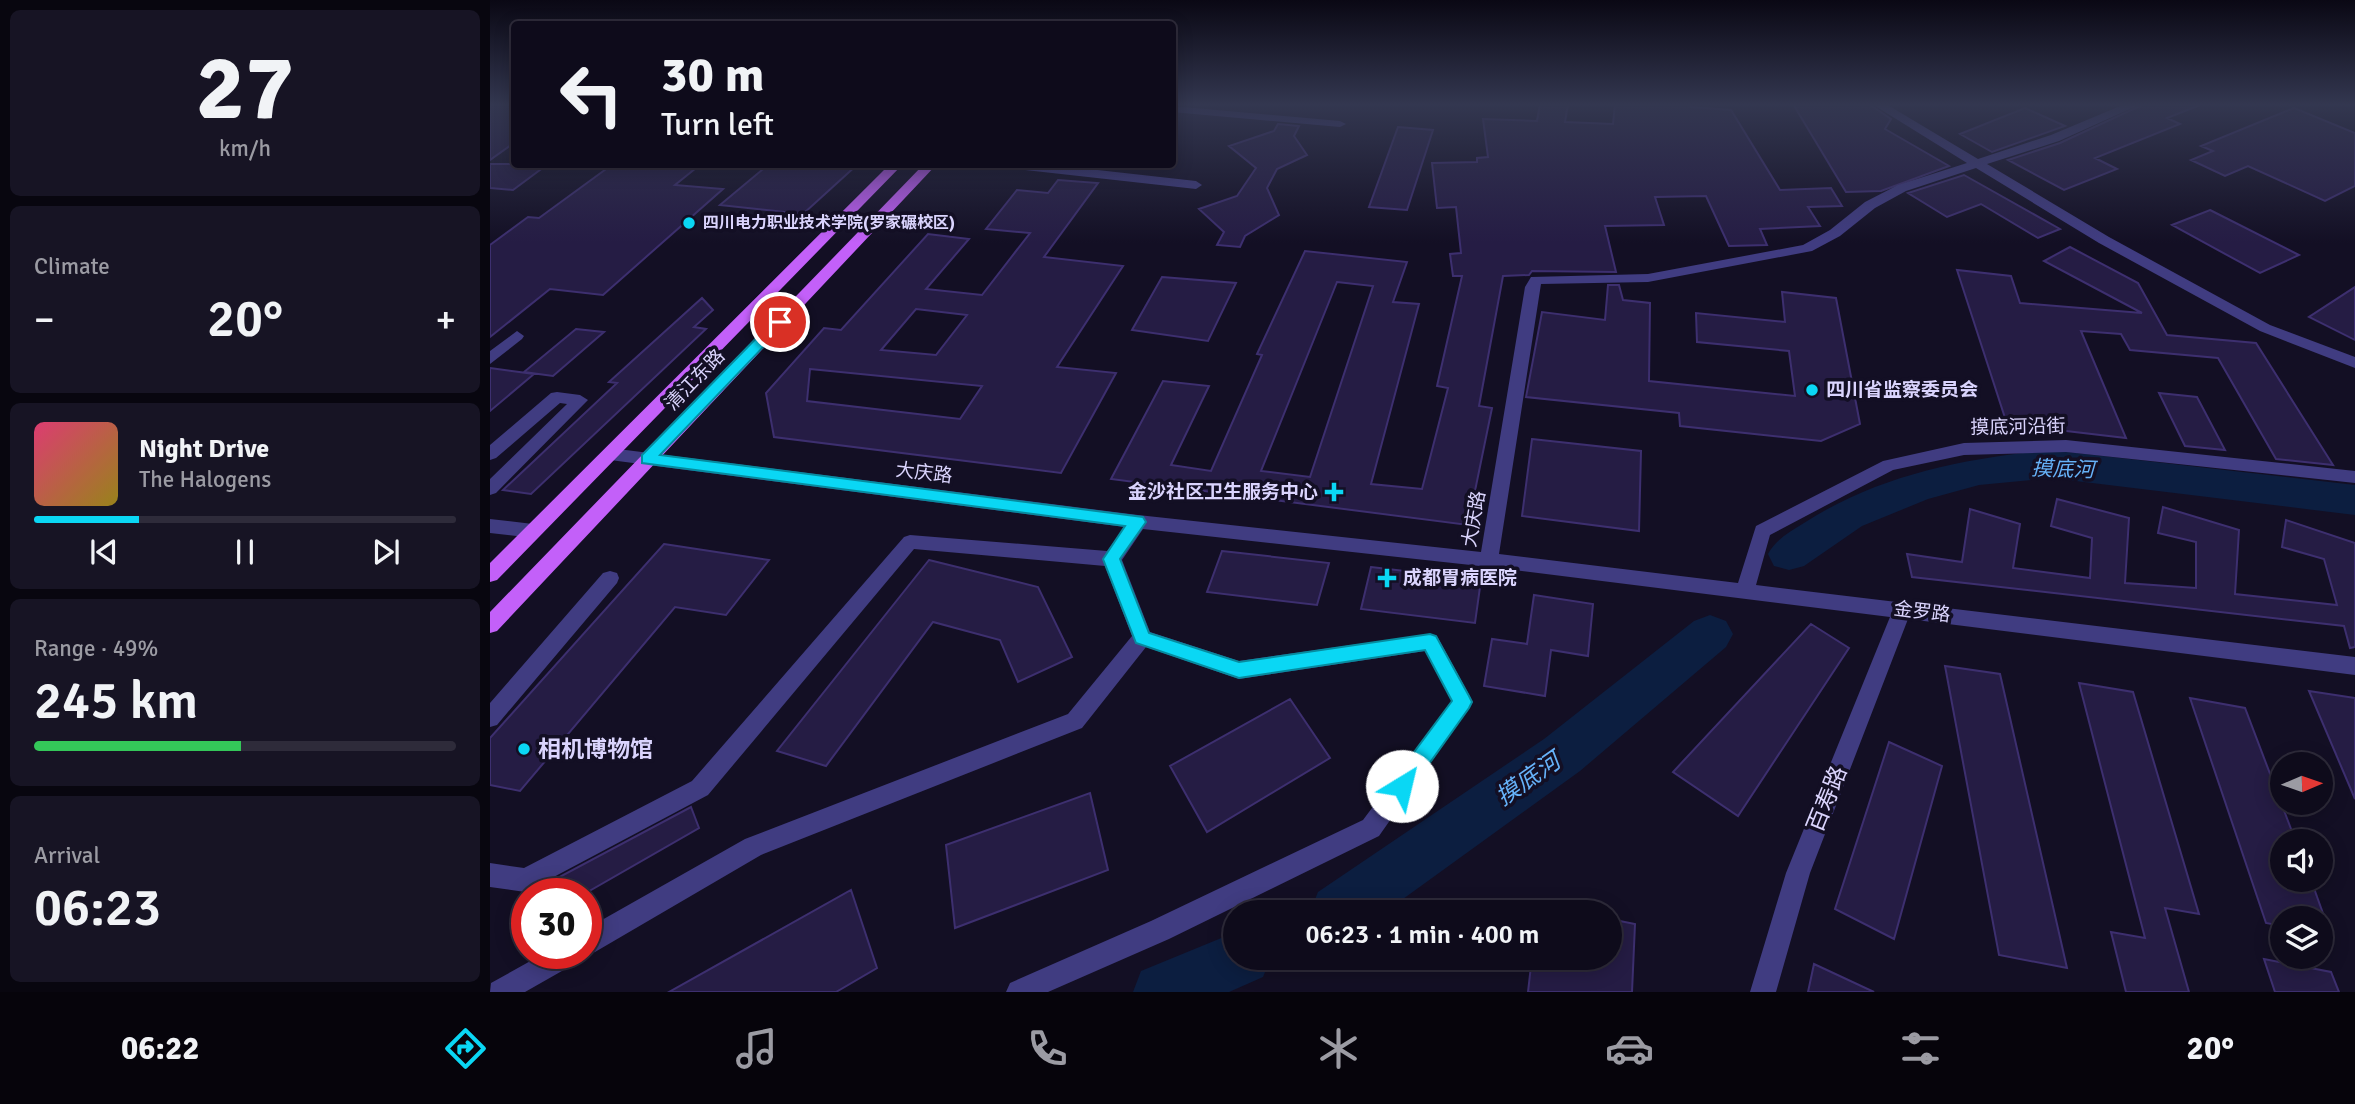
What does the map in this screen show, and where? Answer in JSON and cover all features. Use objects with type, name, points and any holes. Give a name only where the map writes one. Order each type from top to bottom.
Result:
[{"type":"main road","name":"清江东路","points":[[490,575],[893,168]]},
{"type":"main road","name":"清江东路","points":[[490,625],[927,168]]},
{"type":"street","points":[[1952,150],[2265,328],[2355,363]]},
{"type":"street","name":"大庆路","points":[[610,454],[1138,522],[1489,560],[1532,287],[1536,280],[1648,278],[1807,248],[1835,233],[1870,205],[1902,188],[1977,166],[2017,150]]},
{"type":"street","points":[[1042,168],[1196,185]]},
{"type":"street","points":[[490,359],[517,337]]},
{"type":"street","points":[[490,454],[557,397],[580,400],[490,489]]},
{"type":"street","name":"摸底河沿街","points":[[1744,593],[1762,531],[1889,465],[1939,452],[2066,446],[2355,477]]},
{"type":"street","points":[[1112,559],[1138,522]]},
{"type":"street","points":[[490,526],[533,531]]},
{"type":"street","points":[[490,875],[525,880],[700,788],[910,542],[1112,559]]},
{"type":"street","points":[[1112,559],[1142,638]]},
{"type":"street","name":"金罗路","points":[[1489,560],[2355,666]]},
{"type":"street","points":[[490,718],[610,578]]},
{"type":"street","name":"百寿路","points":[[1763,992],[1798,873],[1902,610]]},
{"type":"street","points":[[602,934],[753,847],[1075,720],[1142,638]]},
{"type":"street","points":[[1019,992],[1160,930],[1371,828],[1463,702],[1430,642],[1239,670],[1142,638]]},
{"type":"street","points":[[500,992],[541,969]]},
{"type":"building","points":[[490,150],[504,150],[490,160]]},
{"type":"building","points":[[1234,150],[1304,150],[1307,155],[1277,169],[1267,188],[1279,215],[1245,236],[1240,247],[1217,245],[1224,232],[1199,209],[1237,196],[1256,168]]},
{"type":"building","points":[[1390,150],[1426,150],[1407,210],[1369,207]]},
{"type":"building","points":[[1487,150],[1756,150],[1780,190],[1831,188],[1842,206],[1808,207],[1820,226],[1760,229],[1767,245],[1729,246],[1706,196],[1655,197],[1664,225],[1605,226],[1616,272],[1532,271],[1529,275],[1503,276],[1479,406],[1492,408],[1468,525],[1111,479],[1163,381],[1209,386],[1171,465],[1211,471],[1262,355],[1257,354],[1305,251],[1407,262],[1393,302],[1419,304],[1371,484],[1422,489],[1448,388],[1437,386],[1462,276],[1453,276],[1450,254],[1461,253],[1456,207],[1437,208],[1432,163],[1477,162],[1477,158],[1488,157]],"holes":[[[1337,282],[1373,286],[1310,477],[1261,471]]]},
{"type":"building","points":[[1821,150],[1922,150],[1949,166],[1881,191],[1846,192]]},
{"type":"building","points":[[2038,150],[2114,150],[2095,158],[2117,169],[2064,190],[2008,160]]},
{"type":"building","points":[[2355,150],[2355,186],[2325,201],[2248,166],[2225,176],[2191,160],[2213,151]]},
{"type":"building","points":[[490,164],[511,164],[511,168],[543,168],[513,190],[490,188]]},
{"type":"building","points":[[608,168],[696,168],[675,185],[723,189],[603,295],[550,289],[490,337],[490,245],[528,217],[539,218]]},
{"type":"building","points":[[764,168],[854,168],[803,214],[720,205]]},
{"type":"building","points":[[1964,175],[2060,229],[2038,238],[1981,204],[1947,217],[1908,193]]},
{"type":"building","points":[[1058,180],[1098,183],[1044,257],[1123,266],[1057,367],[1116,373],[1061,473],[774,437],[766,393],[824,328],[841,330],[928,234],[969,239],[926,289],[982,295],[1030,233],[986,229],[1017,190],[1048,193]],"holes":[[[916,309],[967,315],[936,355],[881,350]],[[810,369],[982,386],[960,419],[807,401]]]},
{"type":"building","points":[[2210,210],[2299,255],[2260,273],[2172,225]]},
{"type":"building","points":[[2070,247],[2138,283],[2167,335],[2256,343],[2333,465],[2276,459],[2218,358],[2130,350],[2121,334],[2081,331],[2126,438],[2007,424],[1957,270],[2011,276],[2020,303],[2142,313],[2044,261]]},
{"type":"building","points":[[1162,277],[1236,283],[1208,341],[1132,330]]},
{"type":"building","points":[[1608,285],[1619,285],[1623,300],[1650,303],[1649,381],[1795,396],[1789,351],[1697,342],[1696,313],[1785,322],[1782,292],[1836,298],[1860,424],[1821,441],[1680,426],[1679,413],[1526,397],[1542,312],[1605,320]]},
{"type":"building","points":[[2355,287],[2355,340],[2309,317]]},
{"type":"building","points":[[702,298],[713,310],[694,327],[706,329],[531,494],[503,490],[617,383],[609,382]]},
{"type":"building","points":[[576,329],[604,332],[553,376],[524,372]]},
{"type":"building","points":[[490,368],[534,374],[490,411]]},
{"type":"building","points":[[2159,393],[2197,397],[2225,450],[2185,446]]},
{"type":"building","points":[[1532,439],[1641,451],[1639,531],[1522,516]]},
{"type":"building","points":[[2057,499],[2129,518],[2125,583],[2196,588],[2196,542],[2158,533],[2163,507],[2239,530],[2235,594],[2337,605],[2324,559],[2282,547],[2286,520],[2355,543],[2355,647],[2350,648],[2344,626],[1912,577],[1907,554],[1962,562],[1970,509],[2020,524],[2013,568],[2090,578],[2092,538],[2051,526]]},
{"type":"building","points":[[664,544],[769,560],[726,615],[675,607],[520,791],[490,785],[490,738]]},
{"type":"building","points":[[1222,551],[1329,563],[1317,605],[1207,592]]},
{"type":"building","points":[[929,560],[1038,587],[1072,657],[1018,682],[1000,640],[933,622],[826,766],[777,751]]},
{"type":"building","points":[[1371,567],[1481,580],[1475,623],[1361,609]]},
{"type":"building","points":[[1534,595],[1593,604],[1588,656],[1551,650],[1545,696],[1484,686],[1492,639],[1527,644]]},
{"type":"building","points":[[1811,624],[1849,648],[1738,816],[1673,772]]},
{"type":"building","points":[[1945,666],[2000,674],[2067,968],[1999,955]]},
{"type":"building","points":[[2079,683],[2133,692],[2199,914],[2165,908],[2189,992],[2126,992],[2111,932],[2145,938]]},
{"type":"building","points":[[2309,691],[2355,698],[2355,799]]},
{"type":"building","points":[[2190,698],[2245,708],[2270,774],[2270,816],[2286,816],[2291,829],[2270,829],[2270,892],[2315,892],[2320,906],[2270,906],[2270,924],[2266,923]]},
{"type":"building","points":[[1290,699],[1330,758],[1207,832],[1170,766]]},
{"type":"building","points":[[1889,742],[1942,766],[1894,939],[1835,909]]},
{"type":"building","points":[[1090,793],[1108,870],[955,928],[946,845]]},
{"type":"building","points":[[691,807],[699,828],[602,884],[602,878],[558,878]]},
{"type":"building","points":[[851,890],[877,968],[836,992],[669,992]]},
{"type":"building","points":[[1622,921],[1635,924],[1632,992],[1528,992],[1531,970],[1622,970]]},
{"type":"building","points":[[2264,959],[2270,960],[2270,969],[2316,969],[2331,972],[2339,992],[2275,992]]},
{"type":"building","points":[[1814,964],[1874,992],[1808,992]]},
{"type":"waterway","name":"摸底河","points":[[1789,554],[1848,515],[1916,488],[1979,471],[2051,464],[2355,500]]},
{"type":"waterway","name":"摸底河","points":[[1355,900],[1562,755],[1710,634]]},
{"type":"waterway","name":"摸底河","points":[[1162,992],[1223,966]]},
{"type":"place","name":"四川电力职业技术学院(罗家碾校区)","points":[[689,223]]},
{"type":"place","name":"四川省监察委员会","points":[[1812,390]]},
{"type":"place","name":"金沙社区卫生服务中心","points":[[1334,492]]},
{"type":"place","name":"成都胃病医院","points":[[1387,578]]},
{"type":"place","name":"相机博物馆","points":[[524,749]]},
{"type":"route","points":[[780,322],[648,459],[1138,522],[1112,559],[1142,638],[1239,670],[1430,642],[1463,702],[1402,786]]}]
